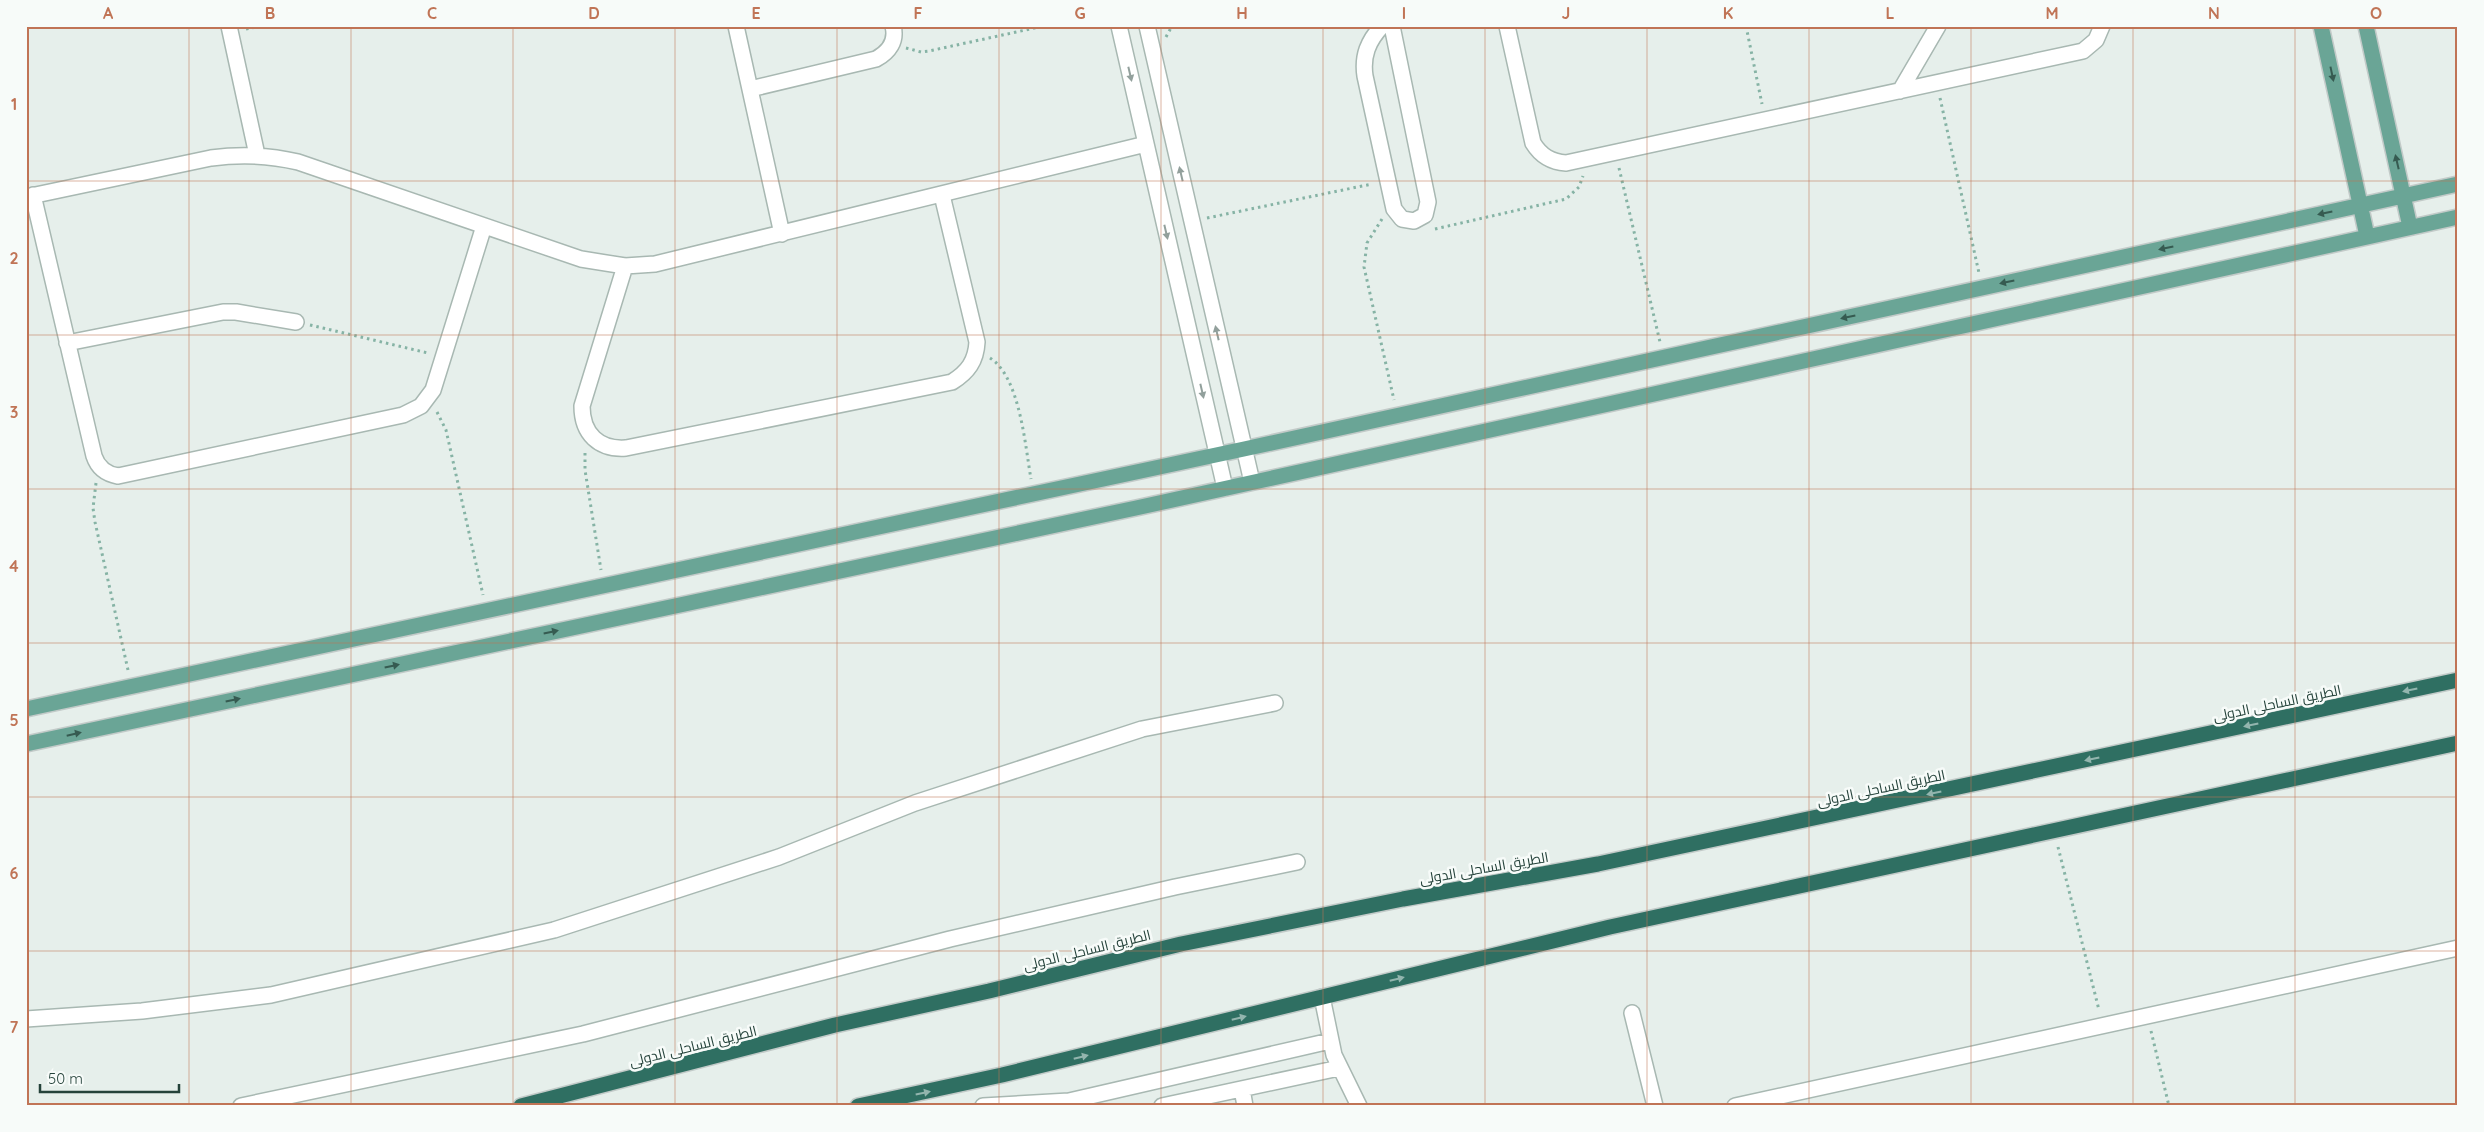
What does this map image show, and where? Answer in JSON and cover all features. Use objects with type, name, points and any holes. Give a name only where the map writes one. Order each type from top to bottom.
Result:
[{"type":"highway","name":"الطريق الساحلى الدولى","points":[[521,1106],[835,1025],[989,991],[1181,944],[1403,899],[1598,864],[2458,680]]},
{"type":"highway","points":[[858,1106],[1002,1075],[1610,927],[2458,743]]},
{"type":"main road","points":[[2321,26],[2367,236]]},
{"type":"main road","points":[[2366,26],[2410,227]]},
{"type":"main road","points":[[26,709],[1398,416],[2458,184]]},
{"type":"main road","points":[[26,744],[1225,488],[2458,217]]},
{"type":"street","points":[[229,26],[257,155]]},
{"type":"street","points":[[736,26],[782,234]]},
{"type":"street","points":[[1119,26],[1225,488]]},
{"type":"street","points":[[1147,26],[1252,482]]},
{"type":"street","points":[[1382,26],[1369,43],[1363,65],[1394,209],[1402,219],[1414,221],[1425,215],[1428,202],[1392,26]]},
{"type":"street","points":[[1508,26],[1533,143],[1541,154],[1548,159],[1566,163],[2083,51],[2096,40],[2102,26]]},
{"type":"street","points":[[1900,91],[1938,26]]},
{"type":"street","points":[[750,89],[876,59],[888,51],[893,32]]},
{"type":"street","points":[[484,226],[433,390],[426,400],[412,412],[125,475],[112,475],[100,468],[94,456],[30,196],[211,158],[257,155],[298,162],[581,259],[625,266],[655,264],[1146,144]]},
{"type":"street","points":[[625,266],[582,406],[584,426],[590,435],[606,447],[626,448],[952,382],[969,369],[976,351],[975,333],[942,195]]},
{"type":"street","points":[[67,343],[223,312],[236,312],[296,322]]},
{"type":"street","points":[[26,1019],[142,1011],[271,994],[554,930],[779,857],[915,804],[1142,730],[1275,703]]},
{"type":"street","points":[[241,1106],[583,1034],[950,939],[1175,887],[1297,862]]},
{"type":"street","points":[[1735,1106],[2458,948]]},
{"type":"street","points":[[1322,997],[1330,1041],[1340,1068],[1359,1106]]},
{"type":"street","points":[[1632,1013],[1655,1106]]},
{"type":"street","points":[[986,1105],[1026,1102],[1086,1102],[1330,1041]]},
{"type":"street","points":[[1162,1106],[1340,1068]]},
{"type":"street","points":[[1242,1089],[1245,1106]]},
{"type":"path","points":[[893,32],[905,48],[921,52],[1044,26]]},
{"type":"path","points":[[1746,26],[1766,120]]},
{"type":"path","points":[[1937,83],[1983,288]]},
{"type":"path","points":[[1616,152],[1663,357]]},
{"type":"path","points":[[1414,221],[1426,229],[1434,230],[1566,199],[1579,187],[1582,178],[1581,160]]},
{"type":"path","points":[[1192,221],[1388,180]]},
{"type":"path","points":[[1394,209],[1378,223],[1372,232],[1364,254],[1364,267],[1398,416]]},
{"type":"path","points":[[296,322],[443,356]]},
{"type":"path","points":[[976,351],[1000,365],[1011,382],[1034,493]]},
{"type":"path","points":[[426,400],[437,412],[446,430],[486,611]]},
{"type":"path","points":[[590,435],[585,457],[585,470],[604,586]]},
{"type":"path","points":[[100,468],[94,494],[95,522],[132,687]]},
{"type":"path","points":[[2054,830],[2103,1025]]},
{"type":"path","points":[[2147,1016],[2169,1106]]}]
